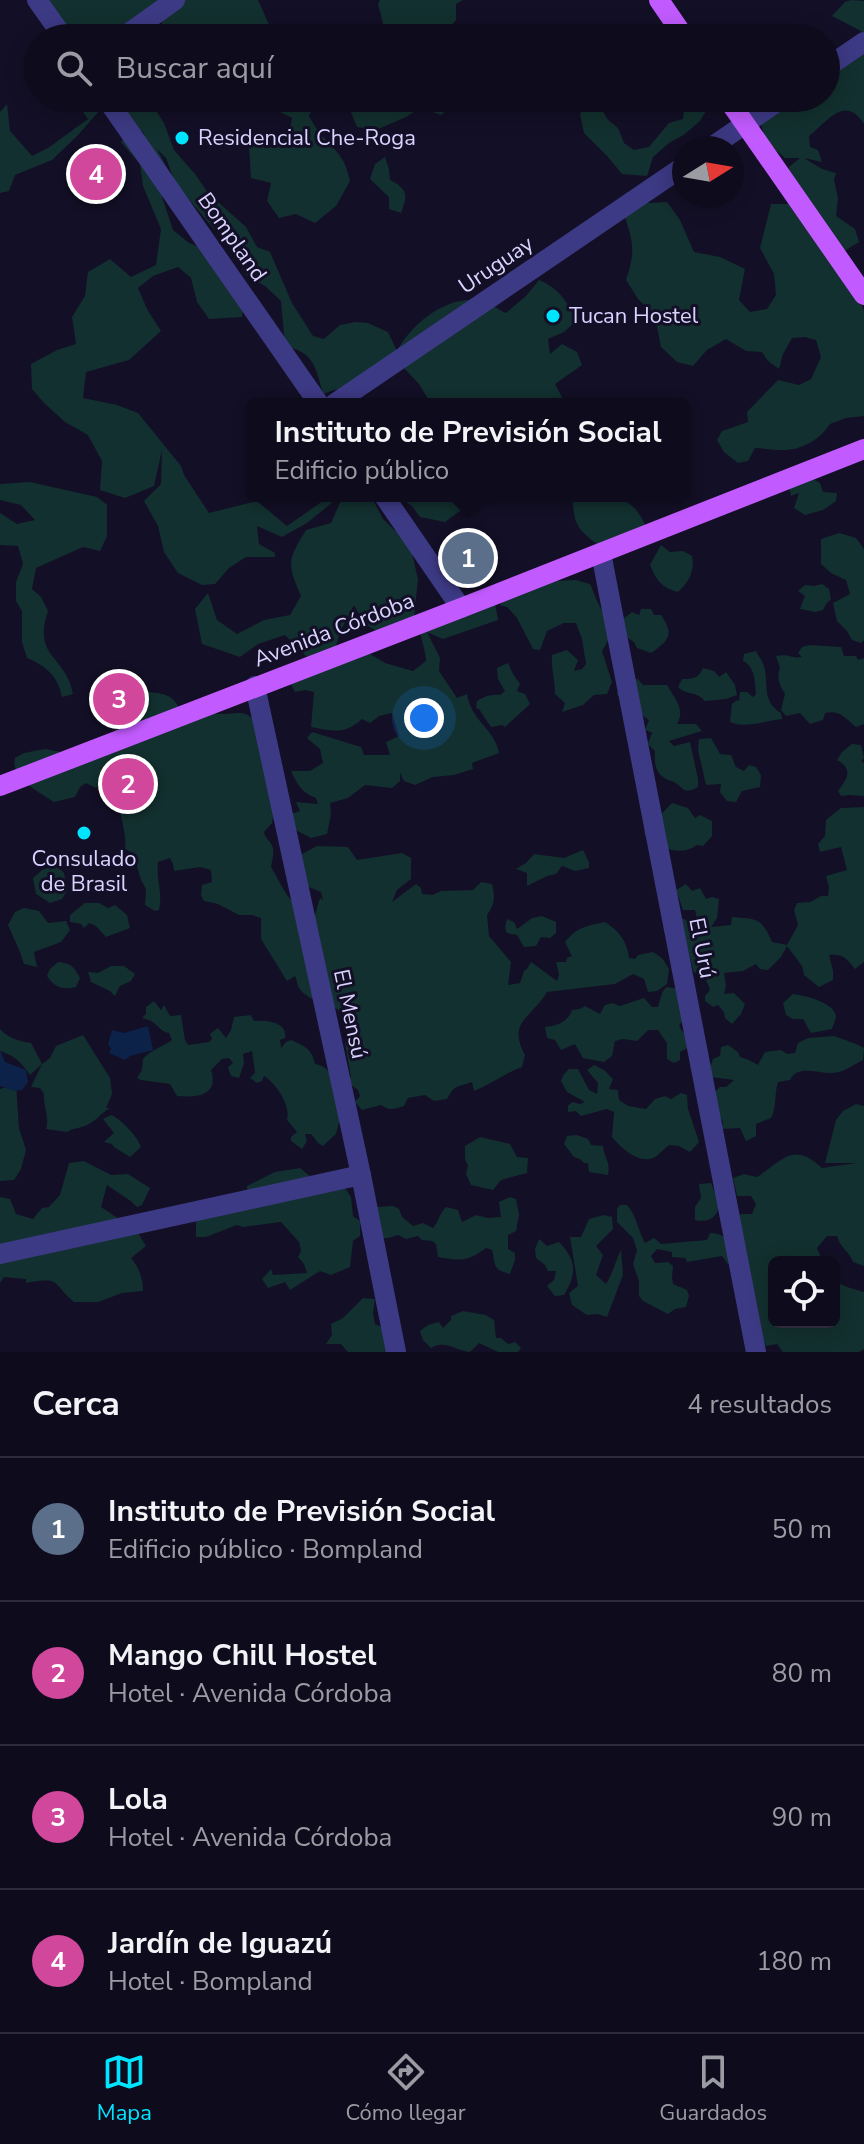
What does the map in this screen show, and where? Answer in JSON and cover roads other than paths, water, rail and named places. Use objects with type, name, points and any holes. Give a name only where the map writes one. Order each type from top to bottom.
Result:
[{"type":"main road","points":[[659,0],[675,24]]},
{"type":"main road","points":[[737,112],[864,295]]},
{"type":"main road","name":"Avenida Córdoba","points":[[0,786],[864,449]]},
{"type":"street","points":[[37,0],[54,24]]},
{"type":"street","points":[[142,24],[175,0]]},
{"type":"street","points":[[840,58],[864,42]]},
{"type":"street","name":"Bompland","points":[[116,112],[315,398]]},
{"type":"street","points":[[728,136],[763,112]]},
{"type":"street","name":"Uruguay","points":[[343,398],[672,174]]},
{"type":"street","points":[[388,502],[461,608]]},
{"type":"street","name":"El Urú","points":[[601,553],[756,1352]]},
{"type":"street","name":"El Mensú","points":[[255,686],[361,1175],[396,1352]]},
{"type":"street","points":[[0,1254],[361,1175]]},
{"type":"water","points":[[148,1026],[153,1050],[125,1060],[109,1053],[112,1030],[124,1033]]},
{"type":"water","points":[[0,1050],[5,1062],[26,1070],[28,1082],[22,1090],[14,1091],[0,1086]]},
{"type":"place","name":"Residencial Che-Roga","points":[[182,138]]},
{"type":"place","name":"Jardín de Iguazú","points":[[96,174]]},
{"type":"place","name":"Tucan Hostel","points":[[553,316]]},
{"type":"place","name":"Instituto de Previsión Social","points":[[468,558]]},
{"type":"place","name":"Lola","points":[[119,699]]},
{"type":"place","name":"Mango Chill Hostel","points":[[128,784]]},
{"type":"place","name":"Consulado de Brasil","points":[[84,833]]}]
